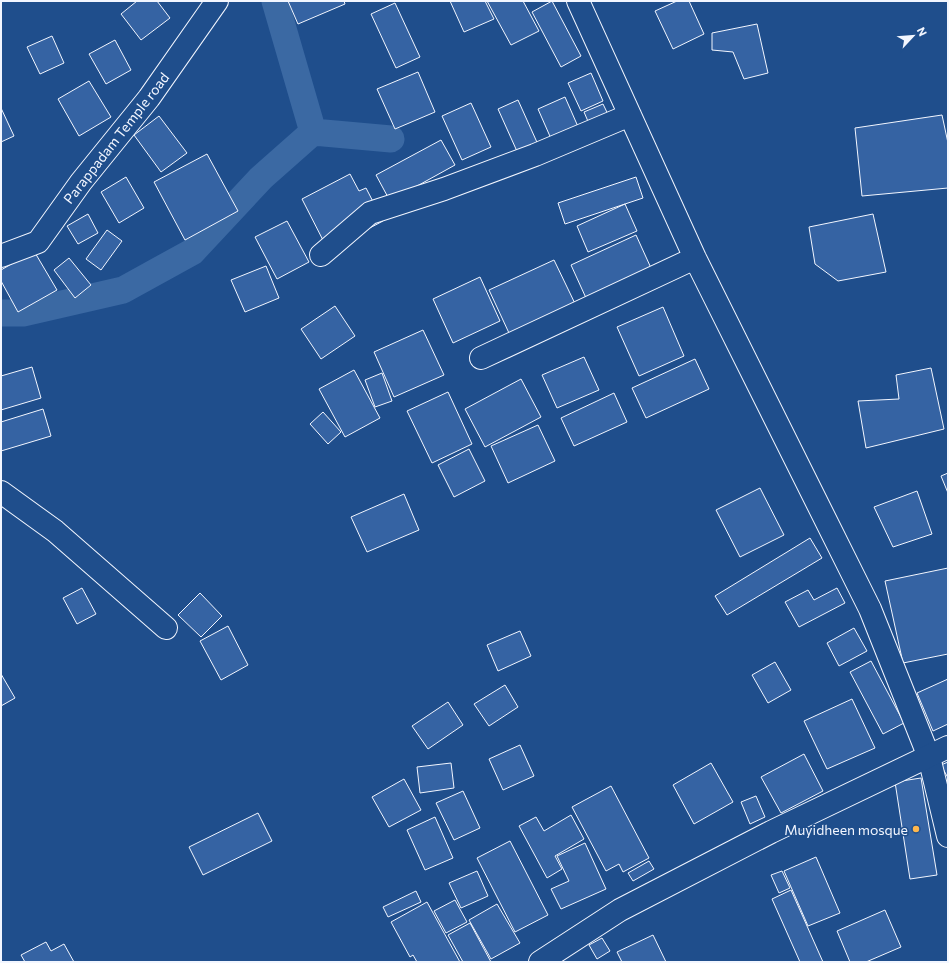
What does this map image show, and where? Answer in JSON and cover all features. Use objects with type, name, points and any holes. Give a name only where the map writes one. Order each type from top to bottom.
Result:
[{"type":"street","name":"Parappadam Temple road","points":[[1,256],[38,242],[81,182],[149,98],[217,1]]},
{"type":"street","points":[[578,1],[695,258],[870,609],[939,752],[948,836]]},
{"type":"street","points":[[321,255],[370,213],[451,186],[536,154],[630,115]]},
{"type":"street","points":[[481,358],[695,258]]},
{"type":"street","points":[[1,492],[55,531],[166,628]]},
{"type":"street","points":[[540,962],[620,910],[771,832],[939,752]]},
{"type":"building","points":[[137,1],[157,1],[170,18],[141,40],[121,14]]},
{"type":"building","points":[[288,1],[344,1],[345,4],[298,24]]},
{"type":"building","points":[[450,1],[485,1],[494,19],[464,32]]},
{"type":"building","points":[[487,1],[523,1],[539,31],[511,45]]},
{"type":"building","points":[[552,1],[581,56],[561,67],[532,12]]},
{"type":"building","points":[[677,1],[689,1],[704,34],[673,49],[655,11]]},
{"type":"building","points":[[395,3],[420,57],[396,68],[371,14]]},
{"type":"building","points":[[757,24],[768,73],[744,79],[733,52],[712,50],[712,33]]},
{"type":"building","points":[[52,36],[64,63],[40,74],[27,47]]},
{"type":"building","points":[[115,40],[131,70],[106,84],[89,54]]},
{"type":"building","points":[[418,72],[435,112],[395,129],[377,89]]},
{"type":"building","points":[[591,73],[603,101],[581,111],[568,83]]},
{"type":"building","points":[[89,81],[111,117],[79,136],[58,99]]},
{"type":"building","points":[[565,97],[583,138],[556,150],[538,109]]},
{"type":"building","points":[[518,100],[540,149],[520,158],[498,109]]},
{"type":"building","points":[[471,103],[491,147],[462,160],[442,116]]},
{"type":"building","points":[[603,104],[616,131],[596,140],[584,112]]},
{"type":"building","points":[[1,108],[14,136],[1,142]]},
{"type":"building","points":[[942,115],[948,143],[948,188],[862,196],[855,128]]},
{"type":"building","points":[[159,116],[187,153],[161,172],[134,135]]},
{"type":"building","points":[[441,140],[455,165],[390,201],[376,175]]},
{"type":"building","points":[[207,154],[238,211],[185,240],[154,182]]},
{"type":"building","points":[[350,174],[359,191],[366,188],[383,221],[328,250],[302,199]]},
{"type":"building","points":[[126,177],[144,208],[119,223],[101,192]]},
{"type":"building","points":[[636,177],[643,198],[565,224],[558,203]]},
{"type":"building","points":[[625,204],[637,231],[588,252],[577,226]]},
{"type":"building","points":[[88,214],[98,233],[78,244],[67,226]]},
{"type":"building","points":[[873,214],[886,272],[838,281],[815,264],[809,227]]},
{"type":"building","points":[[287,221],[309,262],[277,279],[255,237]]},
{"type":"building","points":[[107,230],[122,241],[101,270],[86,259]]},
{"type":"building","points":[[636,235],[656,279],[591,309],[571,265]]},
{"type":"building","points":[[34,251],[57,290],[18,312],[1,281],[1,270]]},
{"type":"building","points":[[69,258],[91,285],[75,298],[54,270]]},
{"type":"building","points":[[554,260],[581,316],[515,346],[489,290]]},
{"type":"building","points":[[266,266],[279,298],[245,312],[231,280]]},
{"type":"building","points":[[480,277],[500,321],[453,343],[433,299]]},
{"type":"building","points":[[335,306],[355,336],[321,359],[301,329]]},
{"type":"building","points":[[663,307],[684,356],[639,376],[617,327]]},
{"type":"building","points":[[423,330],[444,375],[394,397],[374,352]]},
{"type":"building","points":[[584,357],[599,390],[557,408],[542,375]]},
{"type":"building","points":[[695,359],[709,389],[646,418],[632,388]]},
{"type":"building","points":[[32,367],[41,398],[1,410],[1,376]]},
{"type":"building","points":[[931,368],[944,429],[866,448],[858,401],[899,399],[896,375]]},
{"type":"building","points":[[354,370],[380,418],[345,437],[319,389]]},
{"type":"building","points":[[382,373],[392,401],[375,407],[365,380]]},
{"type":"building","points":[[521,379],[541,417],[485,447],[465,409]]},
{"type":"building","points":[[448,392],[472,444],[432,463],[407,411]]},
{"type":"building","points":[[614,393],[627,422],[574,446],[561,418]]},
{"type":"building","points":[[43,409],[51,436],[1,451],[1,422]]},
{"type":"building","points":[[323,412],[341,432],[328,444],[310,424]]},
{"type":"building","points":[[538,425],[555,461],[508,483],[491,446]]},
{"type":"building","points":[[469,449],[485,481],[454,497],[438,465]]},
{"type":"building","points":[[948,473],[948,493],[941,476]]},
{"type":"building","points":[[760,488],[784,535],[740,557],[716,510]]},
{"type":"building","points":[[917,491],[932,534],[893,547],[874,507]]},
{"type":"building","points":[[404,494],[419,530],[367,552],[351,517]]},
{"type":"building","points":[[810,538],[822,558],[727,615],[715,596]]},
{"type":"building","points":[[948,568],[948,654],[903,663],[885,581]]},
{"type":"building","points":[[82,588],[96,614],[77,624],[63,598]]},
{"type":"building","points":[[837,588],[845,603],[799,627],[785,602],[808,590],[814,600]]},
{"type":"building","points":[[200,593],[222,616],[201,637],[178,615]]},
{"type":"building","points":[[228,626],[248,665],[221,680],[200,641]]},
{"type":"building","points":[[854,628],[867,651],[839,666],[827,643]]},
{"type":"building","points":[[520,631],[531,656],[498,671],[487,645]]},
{"type":"building","points":[[871,661],[904,723],[883,734],[850,672]]},
{"type":"building","points":[[775,662],[791,690],[768,703],[752,675]]},
{"type":"building","points":[[1,674],[15,698],[1,706]]},
{"type":"building","points":[[948,679],[948,724],[933,731],[917,693]]},
{"type":"building","points":[[505,685],[518,707],[489,726],[474,704]]},
{"type":"building","points":[[852,699],[875,748],[827,769],[804,721]]},
{"type":"building","points":[[448,702],[463,725],[428,749],[412,726]]},
{"type":"building","points":[[520,745],[534,776],[503,790],[489,759]]},
{"type":"building","points":[[804,754],[823,791],[781,813],[761,777]]},
{"type":"building","points":[[948,762],[948,778],[941,765]]},
{"type":"building","points":[[451,763],[454,788],[420,793],[417,767]]},
{"type":"building","points":[[711,763],[733,802],[694,824],[673,785]]},
{"type":"building","name":"Muyidheen mosque","points":[[921,778],[937,875],[910,879],[895,782]]},
{"type":"building","points":[[404,779],[421,810],[389,827],[372,797]]},
{"type":"building","points":[[611,786],[649,858],[623,872],[619,864],[606,871],[572,807]]},
{"type":"building","points":[[463,791],[480,828],[454,840],[436,803]]},
{"type":"building","points":[[756,796],[765,817],[750,824],[741,802]]},
{"type":"building","points":[[258,813],[272,841],[203,875],[189,847]]},
{"type":"building","points":[[571,815],[584,839],[555,856],[562,869],[547,878],[519,826],[536,817],[544,831]]},
{"type":"building","points":[[435,817],[453,858],[425,870],[407,830]]},
{"type":"building","points":[[510,841],[548,915],[515,932],[477,858]]},
{"type":"building","points":[[585,843],[606,889],[561,909],[551,889],[569,881],[557,856]]},
{"type":"building","points":[[816,857],[840,913],[808,926],[784,871]]},
{"type":"building","points":[[649,861],[654,869],[633,881],[628,873]]},
{"type":"building","points":[[477,871],[488,896],[461,908],[449,883]]},
{"type":"building","points":[[782,871],[790,888],[779,893],[771,875]]},
{"type":"building","points":[[791,890],[823,962],[800,962],[772,899]]},
{"type":"building","points":[[416,891],[421,902],[388,917],[383,907]]},
{"type":"building","points":[[455,900],[467,922],[446,933],[434,911]]},
{"type":"building","points":[[427,902],[460,962],[417,962],[413,955],[410,957],[391,922]]},
{"type":"building","points":[[497,904],[520,943],[491,959],[469,920]]},
{"type":"building","points":[[885,910],[901,947],[866,962],[850,962],[837,931]]},
{"type":"building","points":[[470,923],[491,962],[463,962],[448,935]]},
{"type":"building","points":[[653,935],[666,962],[622,962],[617,952]]},
{"type":"building","points":[[602,938],[610,951],[597,959],[589,945]]},
{"type":"building","points":[[46,942],[51,951],[64,944],[74,962],[25,962],[21,955]]},
{"type":"waterway","points":[[275,1],[313,132]]},
{"type":"waterway","points":[[1,313],[23,313],[123,290],[192,252],[261,178],[313,132],[391,139]]},
{"type":"place","name":"Muyidheen mosque","points":[[916,829]]}]
